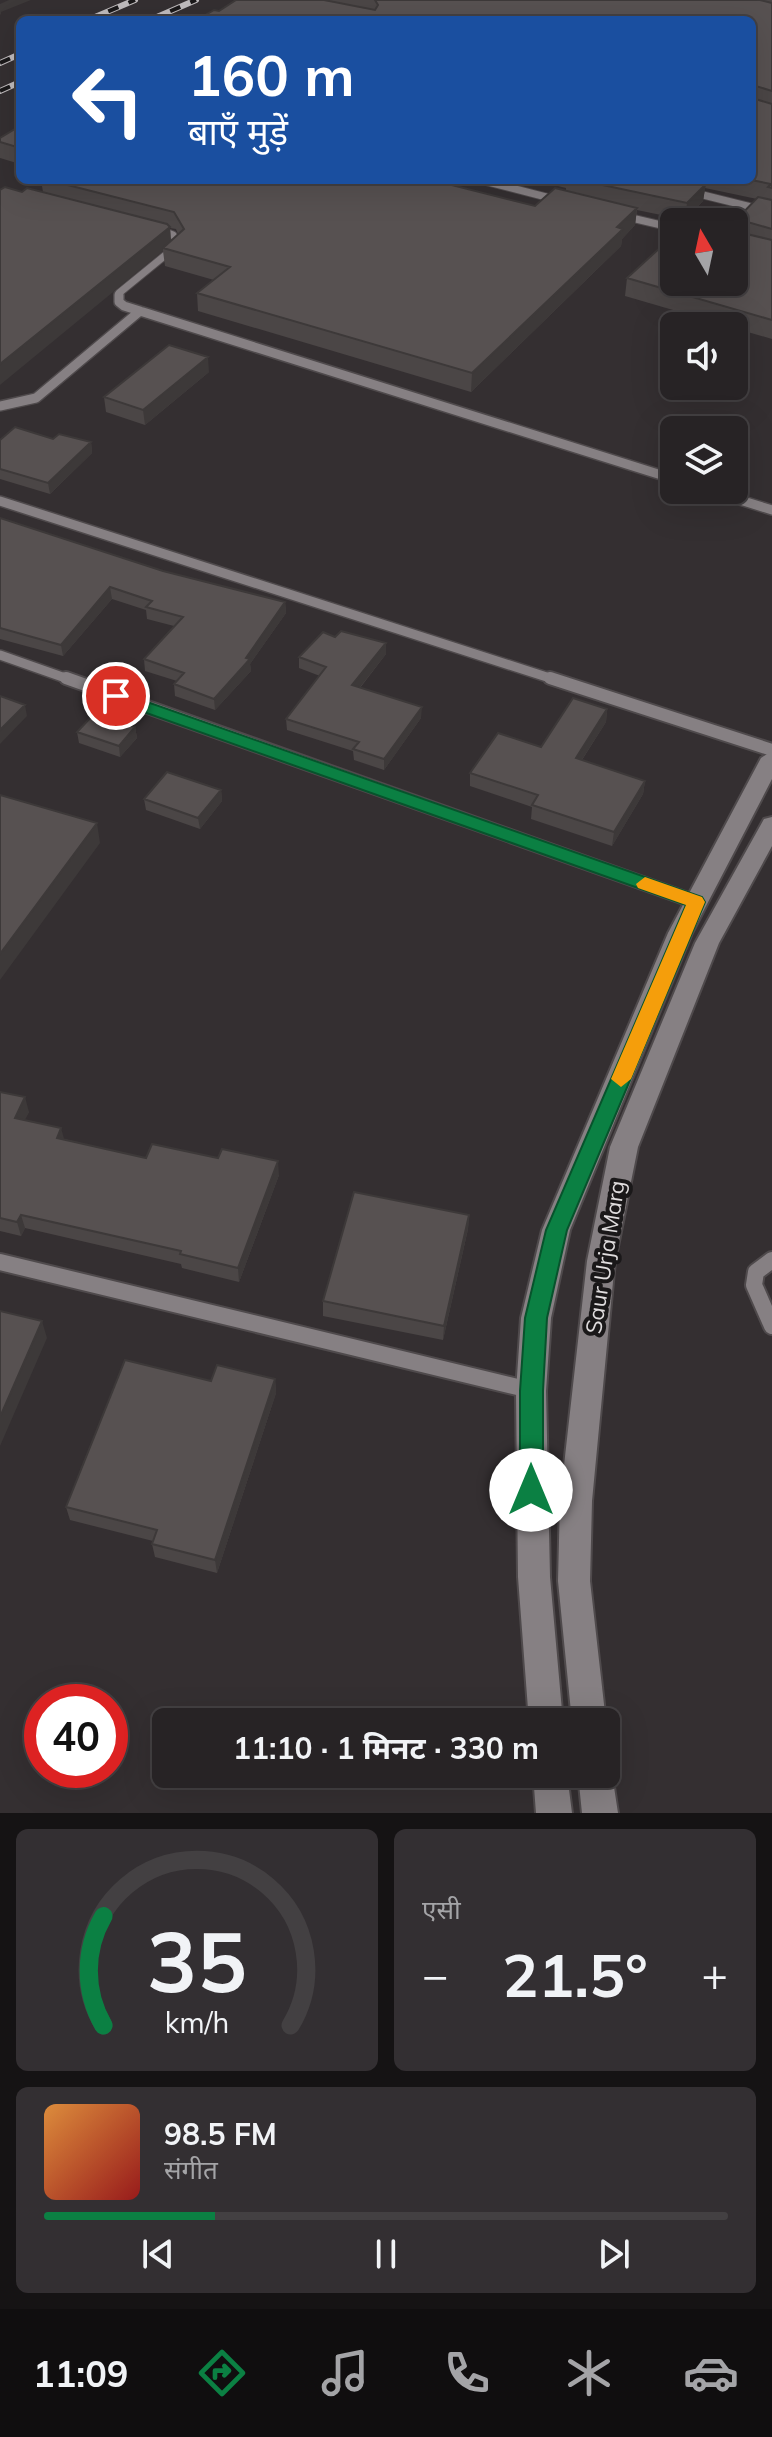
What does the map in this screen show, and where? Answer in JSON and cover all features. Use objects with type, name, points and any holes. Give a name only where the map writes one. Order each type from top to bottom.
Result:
[{"type":"street","name":"Saur Urja Marg","points":[[545,1708],[534,1577],[531,1391],[536,1318],[556,1230],[696,902],[772,758]]},
{"type":"street","points":[[740,816],[772,826]]},
{"type":"street","name":"Saur Urja Marg","points":[[588,1708],[574,1581],[576,1501],[601,1261],[624,1147],[707,943],[772,826]]},
{"type":"street","points":[[551,1788],[554,1813]]},
{"type":"street","points":[[597,1788],[600,1813]]},
{"type":"lane","points":[[496,184],[570,202]]},
{"type":"lane","points":[[686,191],[772,212]]},
{"type":"lane","points":[[614,214],[660,225]]},
{"type":"lane","points":[[149,227],[164,230],[179,244],[119,293],[119,302],[660,475]]},
{"type":"lane","points":[[0,406],[36,398],[140,311]]},
{"type":"lane","points":[[0,501],[772,750]]},
{"type":"lane","points":[[748,502],[772,510]]},
{"type":"lane","points":[[0,655],[696,902]]},
{"type":"lane","points":[[772,1260],[756,1272],[754,1285],[772,1326]]},
{"type":"lane","points":[[0,1262],[531,1391]]},
{"type":"building","points":[[236,0],[324,0],[375,10],[378,5],[375,0],[760,0],[772,3],[772,91],[756,86],[756,16],[204,16],[214,10],[219,11]]},
{"type":"building","points":[[756,99],[772,104],[772,188],[768,187],[771,184],[756,181]]},
{"type":"building","points":[[16,128],[16,147],[0,142],[0,138]]},
{"type":"building","points":[[64,184],[448,184],[535,206],[555,188],[637,208],[617,227],[623,229],[472,373],[197,293],[230,267],[163,248],[184,229],[174,212]]},
{"type":"building","points":[[598,184],[706,184],[687,203]]},
{"type":"building","points":[[5,187],[22,192],[27,188],[170,227],[0,364],[0,190]]},
{"type":"building","points":[[758,197],[772,200],[772,229],[748,222],[748,208]]},
{"type":"building","points":[[748,234],[772,240],[772,320],[689,296],[748,296]]},
{"type":"building","points":[[660,248],[660,288],[627,278]]},
{"type":"building","points":[[169,345],[208,357],[143,410],[104,397]]},
{"type":"building","points":[[15,427],[53,439],[59,434],[91,442],[48,483],[0,469],[0,440]]},
{"type":"building","points":[[0,518],[163,571],[285,602],[246,658],[250,659],[214,699],[174,684],[184,673],[144,659],[183,617],[146,607],[152,601],[110,587],[61,645],[0,628]]},
{"type":"building","points":[[341,631],[386,643],[352,685],[422,707],[384,759],[353,749],[359,742],[286,719],[326,667],[299,657],[323,632],[335,637]]},
{"type":"building","points":[[0,696],[25,705],[0,730]]},
{"type":"building","points":[[573,698],[607,709],[576,758],[645,781],[614,832],[532,805],[538,795],[470,773],[498,733],[541,747]]},
{"type":"building","points":[[94,714],[135,727],[119,746],[77,732]]},
{"type":"building","points":[[167,772],[221,790],[198,818],[144,799]]},
{"type":"building","points":[[0,795],[97,823],[0,954]]},
{"type":"building","points":[[0,1092],[25,1097],[15,1118],[61,1128],[57,1138],[146,1158],[152,1144],[218,1158],[222,1149],[278,1161],[238,1268],[180,1254],[181,1251],[21,1215],[17,1222],[0,1218]]},
{"type":"building","points":[[354,1192],[469,1215],[444,1326],[323,1301]]},
{"type":"building","points":[[0,1311],[42,1321],[0,1417]]},
{"type":"building","points":[[125,1360],[211,1381],[217,1365],[275,1379],[215,1560],[152,1544],[157,1530],[66,1507]]},
{"type":"railway","points":[[97,16],[135,0]]},
{"type":"railway","points":[[159,16],[196,0]]},
{"type":"railway","points":[[0,63],[16,56]]},
{"type":"railway","points":[[0,91],[16,84]]},
{"type":"slow traffic","points":[[621,1079],[680,933],[696,902],[645,884]]},
{"type":"route","points":[[116,696],[696,902],[680,933],[599,1136],[556,1230],[536,1318],[531,1391],[531,1490]]}]
